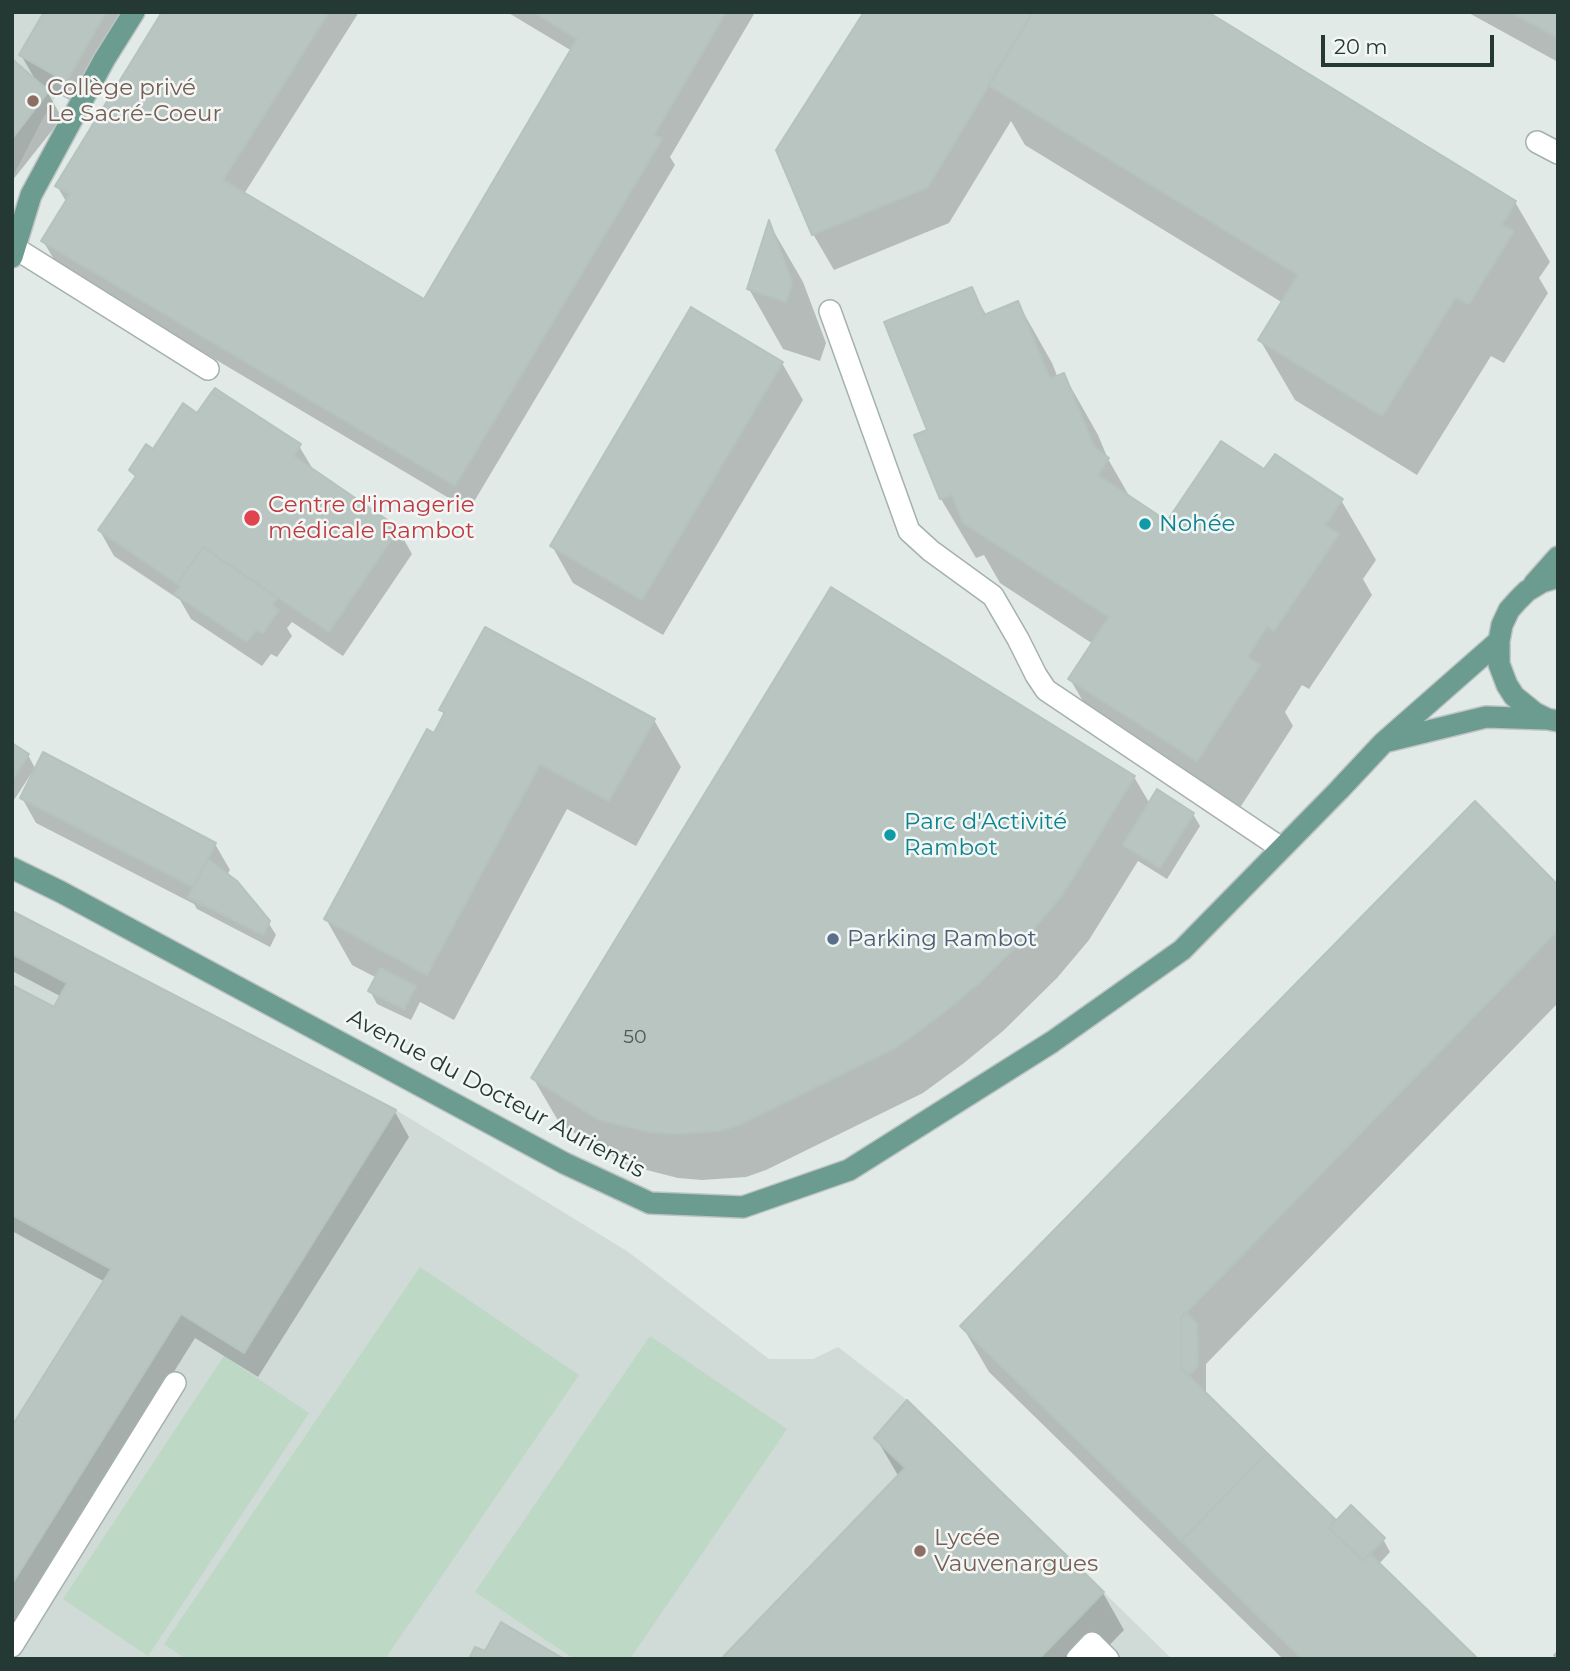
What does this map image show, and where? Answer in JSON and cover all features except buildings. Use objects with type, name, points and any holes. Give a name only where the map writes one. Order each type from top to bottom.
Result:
[{"type":"main road","points":[[13,253],[31,195],[104,60],[134,12]]},
{"type":"main road","points":[[1553,720],[1535,713],[1514,696],[1499,664],[1499,641],[1509,610],[1558,556]]},
{"type":"main road","points":[[1527,591],[1558,577]]},
{"type":"main road","name":"Avenue du Docteur Aurientis","points":[[12,868],[564,1163],[650,1203],[743,1207],[849,1170],[1052,1042],[1182,950],[1383,743],[1499,641]]},
{"type":"main road","points":[[1383,743],[1486,717],[1553,720]]},
{"type":"lane","points":[[1537,142],[1558,153]]},
{"type":"lane","points":[[13,253],[208,369]]},
{"type":"lane","points":[[830,311],[909,531],[931,551],[993,596],[1035,675],[1046,690],[1281,848]]},
{"type":"lane","points":[[12,1646],[175,1383]]},
{"type":"lane","points":[[1076,1659],[1092,1643],[1108,1659]]},
{"type":"shaded area","name":"Collège privé Le Sacré-Coeur","points":[[12,12],[105,12],[42,120],[12,178]]},
{"type":"shaded area","points":[[12,911],[396,1110],[627,1251],[769,1359],[813,1359],[838,1347],[907,1400],[1172,1659],[12,1659]]},
{"type":"green space","points":[[420,1267],[579,1375],[385,1659],[186,1659],[164,1644]]},
{"type":"green space","points":[[650,1336],[787,1429],[630,1659],[574,1659],[475,1592]]},
{"type":"green space","points":[[224,1356],[309,1413],[148,1656],[63,1599]]},
{"type":"place","name":"Collège privé Le Sacré-Coeur","points":[[33,101]]},
{"type":"place","name":"Centre d'imagerie médicale Rambot","points":[[252,518]]},
{"type":"place","name":"Nohée","points":[[1145,524]]},
{"type":"place","name":"Parc d'Activité Rambot","points":[[890,835]]},
{"type":"place","name":"Parking Rambot","points":[[833,939]]},
{"type":"place","name":"Lycée Vauvenargues","points":[[920,1551]]}]
